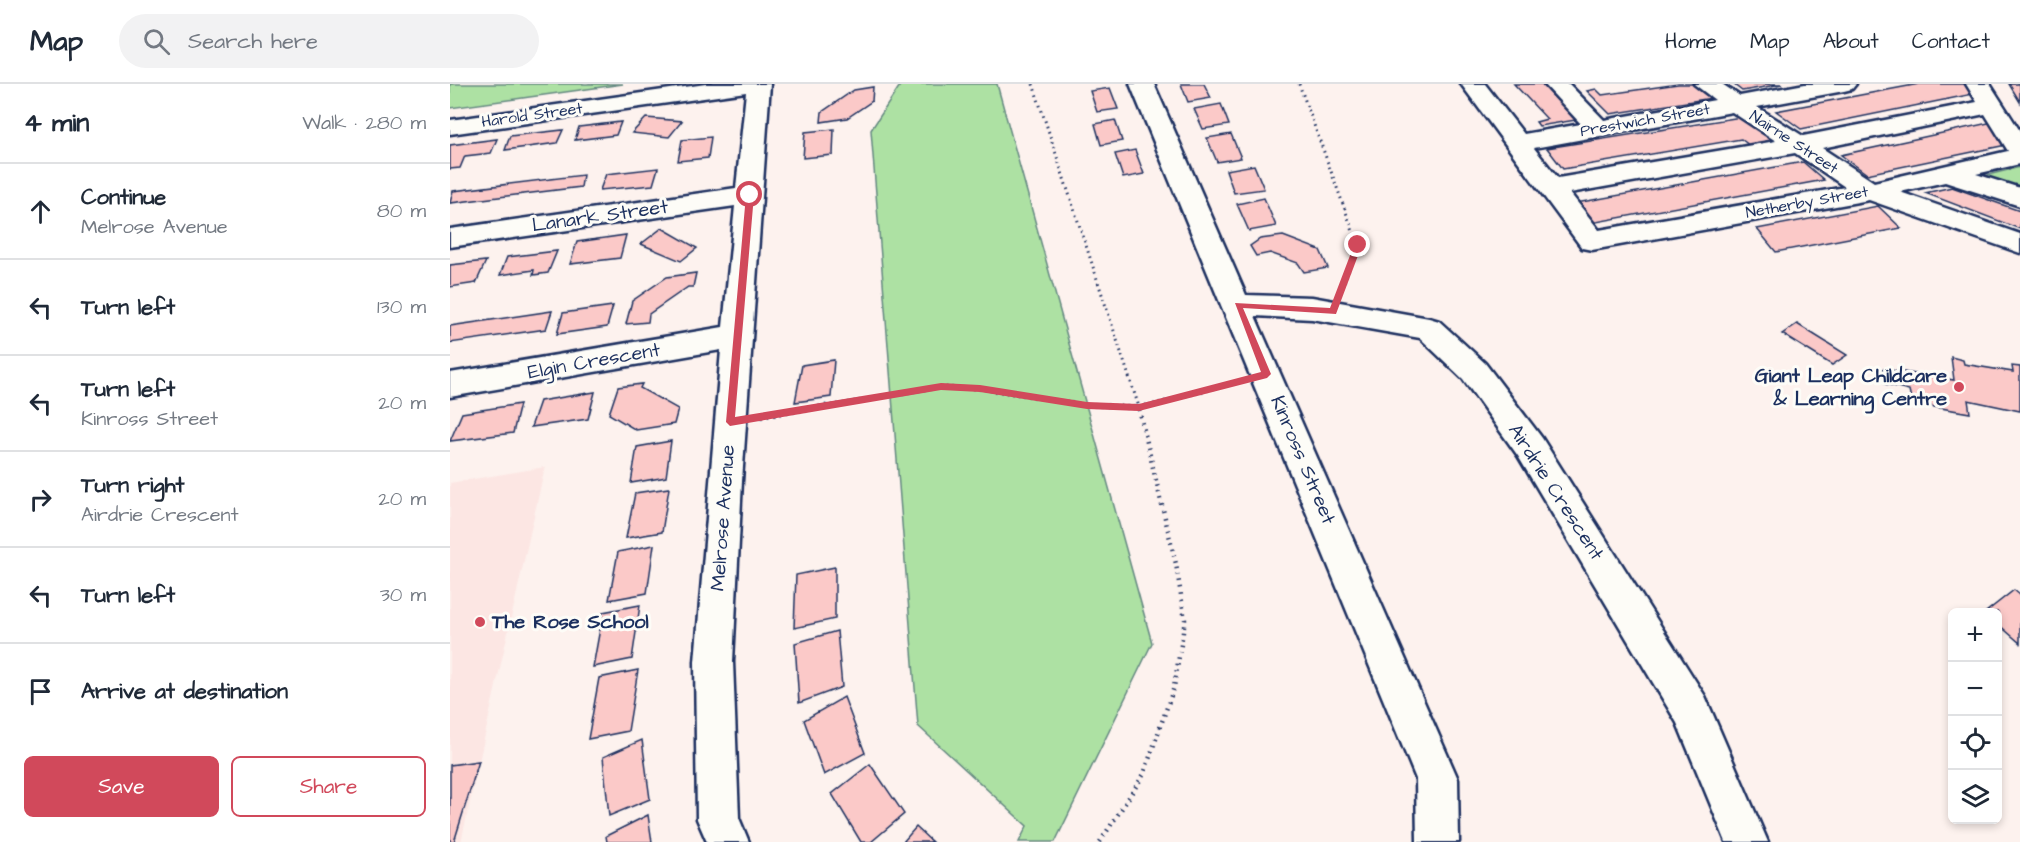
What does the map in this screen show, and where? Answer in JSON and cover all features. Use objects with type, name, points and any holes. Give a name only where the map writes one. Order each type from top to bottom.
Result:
[{"type":"street","name":"Harold Street","points":[[450,127],[715,87],[757,84]]},
{"type":"street","name":"Melrose Avenue","points":[[728,842],[718,819],[714,662],[730,422],[750,195],[757,84]]},
{"type":"street","name":"Kinross Street","points":[[1142,84],[1238,305],[1437,778],[1438,842]]},
{"type":"street","points":[[1473,84],[1551,188],[1799,145],[1991,106]]},
{"type":"street","points":[[1558,86],[1584,84]]},
{"type":"street","name":"Nairne Street","points":[[1706,84],[1870,190],[2020,244]]},
{"type":"street","name":"Prestwich Street","points":[[1517,142],[1736,105],[1844,84]]},
{"type":"street","points":[[1978,84],[2020,150]]},
{"type":"street","points":[[1558,86],[1599,129]]},
{"type":"street","name":"Netherby Street","points":[[1551,188],[1592,241],[1870,190],[2020,156]]},
{"type":"street","points":[[1948,174],[2020,197]]},
{"type":"street","name":"Lanark Street","points":[[450,238],[750,195]]},
{"type":"street","name":"Airdrie Crescent","points":[[1238,305],[1333,312],[1429,329],[1474,371],[1530,447],[1691,710],[1747,842]]},
{"type":"street","name":"Elgin Crescent","points":[[450,386],[738,336]]},
{"type":"path","points":[[1033,84],[1139,408],[1176,564],[1185,620],[1174,687],[1144,774],[1100,842]]},
{"type":"path","points":[[1299,84],[1358,245],[1333,312]]},
{"type":"path","points":[[730,422],[941,387],[980,389],[1087,405],[1139,408],[1267,374]]},
{"type":"shaded area","name":"The Rose School","points":[[545,467],[461,842],[450,842],[450,483]]},
{"type":"green space","points":[[450,84],[623,84],[450,108]]},
{"type":"green space","points":[[901,84],[997,84],[1152,643],[1055,842],[1019,842],[1027,826],[918,726],[871,130]]},
{"type":"green space","points":[[2020,167],[2020,192],[1980,177]]},
{"type":"building","points":[[1181,84],[1204,84],[1211,98],[1188,102]]},
{"type":"building","points":[[1514,84],[1542,84],[1576,120],[1539,126],[1536,122],[1547,119]]},
{"type":"building","points":[[1678,84],[1697,84],[1712,98],[1610,114],[1587,91],[1596,89],[1602,95]]},
{"type":"building","points":[[1733,84],[1782,84],[1742,91]]},
{"type":"building","points":[[1919,84],[1972,84],[1978,93],[1801,129],[1776,111]]},
{"type":"building","points":[[2009,84],[2020,84],[2020,102]]},
{"type":"building","points":[[873,87],[872,101],[847,118],[821,122],[822,112],[854,90]]},
{"type":"building","points":[[1110,88],[1118,109],[1097,112],[1090,91]]},
{"type":"building","points":[[1221,104],[1229,125],[1203,129],[1194,109]]},
{"type":"building","points":[[1741,117],[1781,144],[1754,149],[1741,139],[1563,169],[1547,148]]},
{"type":"building","points":[[646,118],[682,121],[669,137],[632,133]]},
{"type":"building","points":[[1115,120],[1122,141],[1101,145],[1095,124]]},
{"type":"building","points":[[621,122],[616,135],[575,140],[579,127]]},
{"type":"building","points":[[1993,122],[2011,144],[1867,174],[1841,155]]},
{"type":"building","points":[[834,129],[833,155],[803,158],[805,132]]},
{"type":"building","points":[[563,130],[557,143],[505,150],[510,136]]},
{"type":"building","points":[[1231,134],[1241,158],[1217,162],[1207,138]]},
{"type":"building","points":[[711,137],[708,158],[678,161],[682,140]]},
{"type":"building","points":[[497,139],[491,153],[465,156],[460,168],[450,169],[450,145]]},
{"type":"building","points":[[1135,150],[1144,174],[1123,178],[1115,154]]},
{"type":"building","points":[[1803,162],[1824,180],[1591,223],[1576,203]]},
{"type":"building","points":[[1254,165],[1264,189],[1234,193],[1226,170]]},
{"type":"building","points":[[658,168],[653,185],[600,190],[606,174]]},
{"type":"building","points":[[583,175],[581,187],[450,203],[453,191]]},
{"type":"building","points":[[1952,187],[2020,211],[2020,229],[1925,193]]},
{"type":"building","points":[[1264,198],[1276,226],[1249,231],[1237,204]]},
{"type":"building","points":[[1878,206],[1901,228],[1776,252],[1757,229]]},
{"type":"building","points":[[662,228],[697,248],[681,261],[641,244]]},
{"type":"building","points":[[626,235],[620,258],[570,264],[577,242]]},
{"type":"building","points":[[1283,236],[1320,250],[1328,268],[1304,272],[1298,263],[1270,253],[1256,256],[1250,246],[1260,239]]},
{"type":"building","points":[[557,251],[548,273],[533,275],[534,270],[500,275],[507,257]]},
{"type":"building","points":[[486,261],[476,283],[450,287],[450,265]]},
{"type":"building","points":[[696,273],[693,287],[688,287],[649,314],[648,322],[626,324],[632,301],[667,277]]},
{"type":"building","points":[[613,306],[607,327],[557,334],[563,313]]},
{"type":"building","points":[[552,311],[546,329],[450,343],[450,326]]},
{"type":"building","points":[[1797,324],[1847,355],[1832,365],[1782,334]]},
{"type":"building","name":"Giant Leap Childcare & Learning Centre","points":[[1951,357],[1963,360],[1964,364],[2013,372],[2012,366],[2020,367],[2020,411],[1968,400],[1970,413],[1912,403],[1909,390],[1885,384],[1883,369],[1954,380]]},
{"type":"building","points":[[834,360],[831,397],[795,402],[802,365]]},
{"type":"building","points":[[642,384],[640,388],[678,409],[674,424],[636,430],[609,414],[618,387]]},
{"type":"building","points":[[595,392],[588,419],[531,427],[540,401]]},
{"type":"building","points":[[520,404],[513,433],[450,441],[462,413]]},
{"type":"building","points":[[671,441],[666,477],[631,483],[637,447]]},
{"type":"building","points":[[669,488],[662,532],[626,538],[635,493]]},
{"type":"building","points":[[654,545],[647,593],[609,600],[618,552]]},
{"type":"building","points":[[835,567],[835,619],[794,628],[796,575]]},
{"type":"building","points":[[2014,590],[2020,595],[2020,643],[2002,627],[2002,608],[1991,608]]},
{"type":"building","points":[[640,605],[632,659],[593,667],[603,612]]},
{"type":"building","points":[[837,631],[842,687],[799,703],[795,643]]},
{"type":"building","points":[[638,670],[628,731],[588,739],[599,678]]},
{"type":"building","points":[[844,697],[865,753],[824,775],[804,720]]},
{"type":"building","points":[[642,740],[650,799],[609,816],[603,757]]},
{"type":"building","points":[[479,761],[454,842],[450,842],[450,765]]},
{"type":"building","points":[[870,764],[904,814],[871,842],[861,842],[832,794]]},
{"type":"building","points":[[648,815],[652,842],[607,842],[606,836]]},
{"type":"building","points":[[916,827],[932,842],[903,842]]},
{"type":"place","name":"Giant Leap Childcare & Learning Centre","points":[[1959,387]]},
{"type":"place","name":"The Rose School","points":[[480,622]]},
{"type":"route","points":[[750,195],[730,422],[941,387],[980,389],[1087,405],[1139,408],[1267,374],[1238,305],[1312,308],[1333,312],[1358,245]]}]
